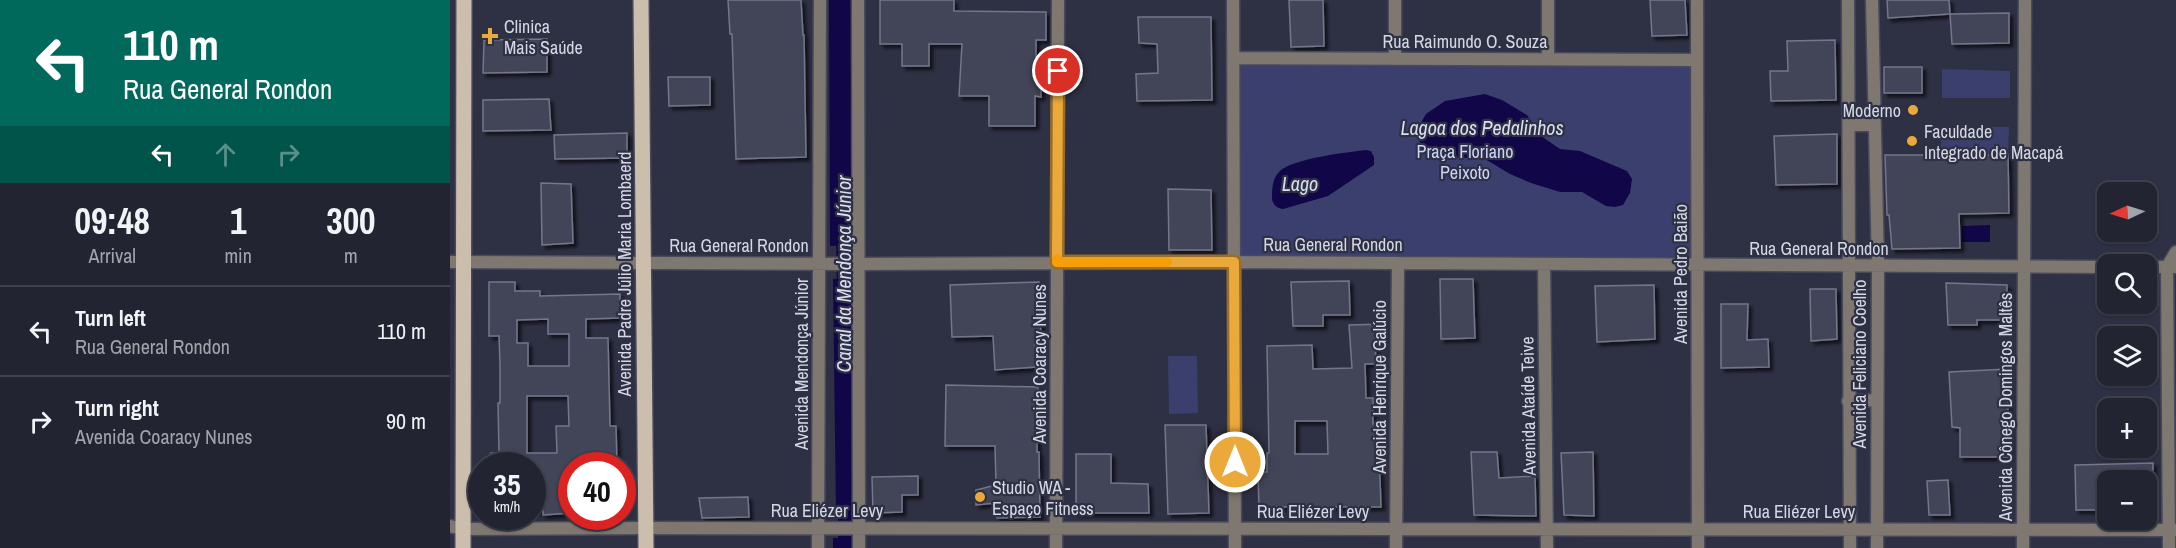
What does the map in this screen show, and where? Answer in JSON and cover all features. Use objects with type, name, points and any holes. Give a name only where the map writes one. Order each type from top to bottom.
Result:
[{"type":"main road","points":[[463,548],[457,528],[457,262],[464,0]]},
{"type":"main road","name":"Avenida Padre Júlio Maria Lombaerd","points":[[641,0],[646,548]]},
{"type":"street","name":"Avenida Mendonça Júnior","points":[[818,548],[824,263],[820,0]]},
{"type":"street","points":[[858,0],[856,528],[859,548]]},
{"type":"street","name":"Avenida Coaracy Nunes","points":[[1056,548],[1058,0]]},
{"type":"street","points":[[1233,0],[1235,548]]},
{"type":"street","points":[[1395,0],[1395,59]]},
{"type":"street","points":[[1548,0],[1548,59]]},
{"type":"street","name":"Avenida Pedro Baião","points":[[1697,0],[1698,548]]},
{"type":"street","name":"Avenida Feliciano Coelho","points":[[1848,0],[1850,548]]},
{"type":"street","name":"Avenida Feliciano Coelho","points":[[1872,0],[1878,266],[1877,548]]},
{"type":"street","name":"Avenida Cônego Domingos Maltês","points":[[2023,548],[2025,0]]},
{"type":"street","name":"Rua Raimundo O. Souza","points":[[1233,58],[1697,60]]},
{"type":"street","points":[[1849,125],[1875,125]]},
{"type":"street","points":[[2169,548],[2173,530],[2172,267],[2176,252]]},
{"type":"street","name":"Rua General Rondon","points":[[457,262],[856,264],[1234,262],[2097,267]]},
{"type":"street","name":"Avenida Henrique Galúcio","points":[[1396,548],[1398,263]]},
{"type":"street","name":"Avenida Ataíde Teive","points":[[1544,264],[1547,548]]},
{"type":"street","points":[[1848,401],[1877,400]]},
{"type":"street","name":"Rua Eliézer Levy","points":[[457,528],[2173,530]]},
{"type":"green space","name":"Praça Floriano Peixoto","points":[[1233,58],[1697,60],[1698,265],[1234,262]]},
{"type":"green space","points":[[1942,69],[2010,71],[2010,98],[1942,98]]},
{"type":"green space","points":[[1941,127],[2009,127],[2008,155],[1941,155]]},
{"type":"green space","points":[[1168,356],[1197,356],[1198,413],[1169,414]]},
{"type":"water","points":[[829,0],[851,0],[853,194],[856,245],[830,246]]},
{"type":"water","name":"Lagoa dos Pedalinhos","points":[[1485,94],[1502,100],[1527,115],[1541,136],[1560,149],[1580,151],[1627,171],[1632,179],[1630,193],[1623,205],[1606,206],[1582,192],[1560,192],[1531,183],[1485,159],[1435,156],[1424,150],[1420,145],[1418,128],[1426,114],[1445,101]]},
{"type":"water","name":"Lago","points":[[1371,151],[1374,165],[1328,196],[1283,209],[1274,204],[1272,193],[1274,179],[1286,167],[1321,157]]},
{"type":"water","points":[[1990,225],[1990,242],[1962,242],[1962,226]]},
{"type":"water","points":[[854,278],[856,515],[836,514],[833,279]]},
{"type":"water","points":[[833,538],[855,538],[854,548],[833,548]]},
{"type":"building","points":[[728,0],[801,0],[804,35],[806,157],[736,159],[732,34],[730,34]]},
{"type":"building","points":[[880,0],[954,0],[954,11],[1046,12],[1046,40],[1036,40],[1036,72],[1041,72],[1041,97],[1035,96],[1035,126],[989,126],[989,96],[959,96],[962,44],[929,44],[929,66],[902,66],[902,44],[880,44]]},
{"type":"building","points":[[1289,0],[1323,0],[1324,46],[1291,47]]},
{"type":"building","points":[[1650,0],[1685,0],[1687,35],[1652,36]]},
{"type":"building","points":[[1887,0],[1949,0],[1950,14],[1888,18]]},
{"type":"building","points":[[2009,13],[2009,43],[1952,44],[1950,14]]},
{"type":"building","points":[[1138,17],[1211,17],[1212,100],[1137,101],[1136,74],[1158,73],[1157,44],[1139,43]]},
{"type":"building","points":[[547,39],[547,72],[483,73],[484,40]]},
{"type":"building","points":[[1835,40],[1836,100],[1771,101],[1770,71],[1788,71],[1787,41]]},
{"type":"building","points":[[1884,67],[1922,67],[1922,93],[1884,93]]},
{"type":"building","points":[[668,77],[710,77],[710,105],[669,106]]},
{"type":"building","points":[[549,99],[551,130],[483,131],[483,100]]},
{"type":"building","points":[[627,133],[627,158],[555,159],[554,135]]},
{"type":"building","points":[[1837,134],[1837,184],[1776,185],[1774,136]]},
{"type":"building","points":[[1885,155],[2008,155],[2009,213],[1959,214],[1960,248],[1892,249],[1889,215],[1887,215]]},
{"type":"building","points":[[541,183],[571,184],[573,243],[542,245]]},
{"type":"building","points":[[1168,189],[1211,190],[1212,250],[1169,250]]},
{"type":"building","points":[[1440,279],[1473,279],[1475,338],[1441,339]]},
{"type":"building","points":[[1349,281],[1350,315],[1323,315],[1323,326],[1293,326],[1291,282]]},
{"type":"building","points":[[489,282],[515,282],[515,291],[540,291],[540,296],[620,294],[620,318],[586,319],[586,338],[608,338],[610,426],[616,426],[617,452],[558,452],[558,514],[546,515],[546,453],[557,453],[556,426],[569,426],[568,396],[527,396],[527,452],[499,452],[499,336],[489,336]],"holes":[[[548,319],[548,334],[569,334],[569,366],[528,366],[528,343],[517,343],[517,320]]]},
{"type":"building","points":[[1039,282],[1041,338],[1035,338],[1036,367],[995,370],[993,336],[952,337],[950,285]]},
{"type":"building","points":[[1946,283],[2007,285],[2007,320],[1977,320],[1977,325],[1948,325]]},
{"type":"building","points":[[1654,285],[1655,339],[1597,342],[1595,286]]},
{"type":"building","points":[[1810,289],[1836,289],[1837,339],[1811,341]]},
{"type":"building","points":[[1721,304],[1748,304],[1747,340],[1768,339],[1769,367],[1721,368]]},
{"type":"building","points":[[1383,324],[1383,339],[1375,339],[1376,364],[1365,364],[1366,398],[1373,398],[1373,424],[1378,423],[1381,507],[1259,507],[1258,472],[1267,472],[1267,453],[1269,453],[1267,346],[1312,345],[1313,369],[1352,368],[1349,325]],"holes":[[[1295,421],[1327,421],[1328,454],[1295,454]]]},
{"type":"building","points":[[2007,369],[2009,457],[1960,457],[1960,428],[1952,427],[1949,372]]},
{"type":"building","points":[[946,385],[1038,387],[1037,452],[1039,452],[1040,517],[997,518],[996,503],[976,505],[976,490],[996,485],[995,446],[945,446]]},
{"type":"building","points":[[1165,425],[1206,425],[1209,513],[1168,514]]},
{"type":"building","points":[[1471,452],[1497,452],[1499,478],[1535,476],[1536,516],[1474,515]]},
{"type":"building","points":[[1593,452],[1594,516],[1564,515],[1561,453]]},
{"type":"building","points":[[1076,454],[1111,454],[1111,483],[1148,484],[1149,513],[1076,513]]},
{"type":"building","points":[[2153,463],[2153,470],[2097,470],[2097,510],[2076,510],[2075,465]]},
{"type":"building","points":[[918,476],[918,495],[902,495],[902,512],[873,513],[872,477]]},
{"type":"building","points":[[1948,480],[1950,515],[1929,515],[1927,481]]},
{"type":"building","points":[[748,497],[749,517],[702,518],[699,498]]},
{"type":"waterway","name":"Canal da Mendonça Júnior","points":[[843,229],[844,297]]},
{"type":"waterway","name":"Canal da Mendonça Júnior","points":[[845,496],[845,548]]},
{"type":"slow traffic","points":[[1057,259],[1057,262],[1167,262]]},
{"type":"place","name":"Clinica Mais Saúde","points":[[490,36]]},
{"type":"place","name":"Moderno","points":[[1913,110]]},
{"type":"place","name":"Faculdade Integrado de Macapá","points":[[1912,141]]},
{"type":"place","name":"Studio WA - Espaço Fitness","points":[[980,497]]},
{"type":"route","points":[[1058,71],[1057,262],[1234,262],[1235,462]]}]
